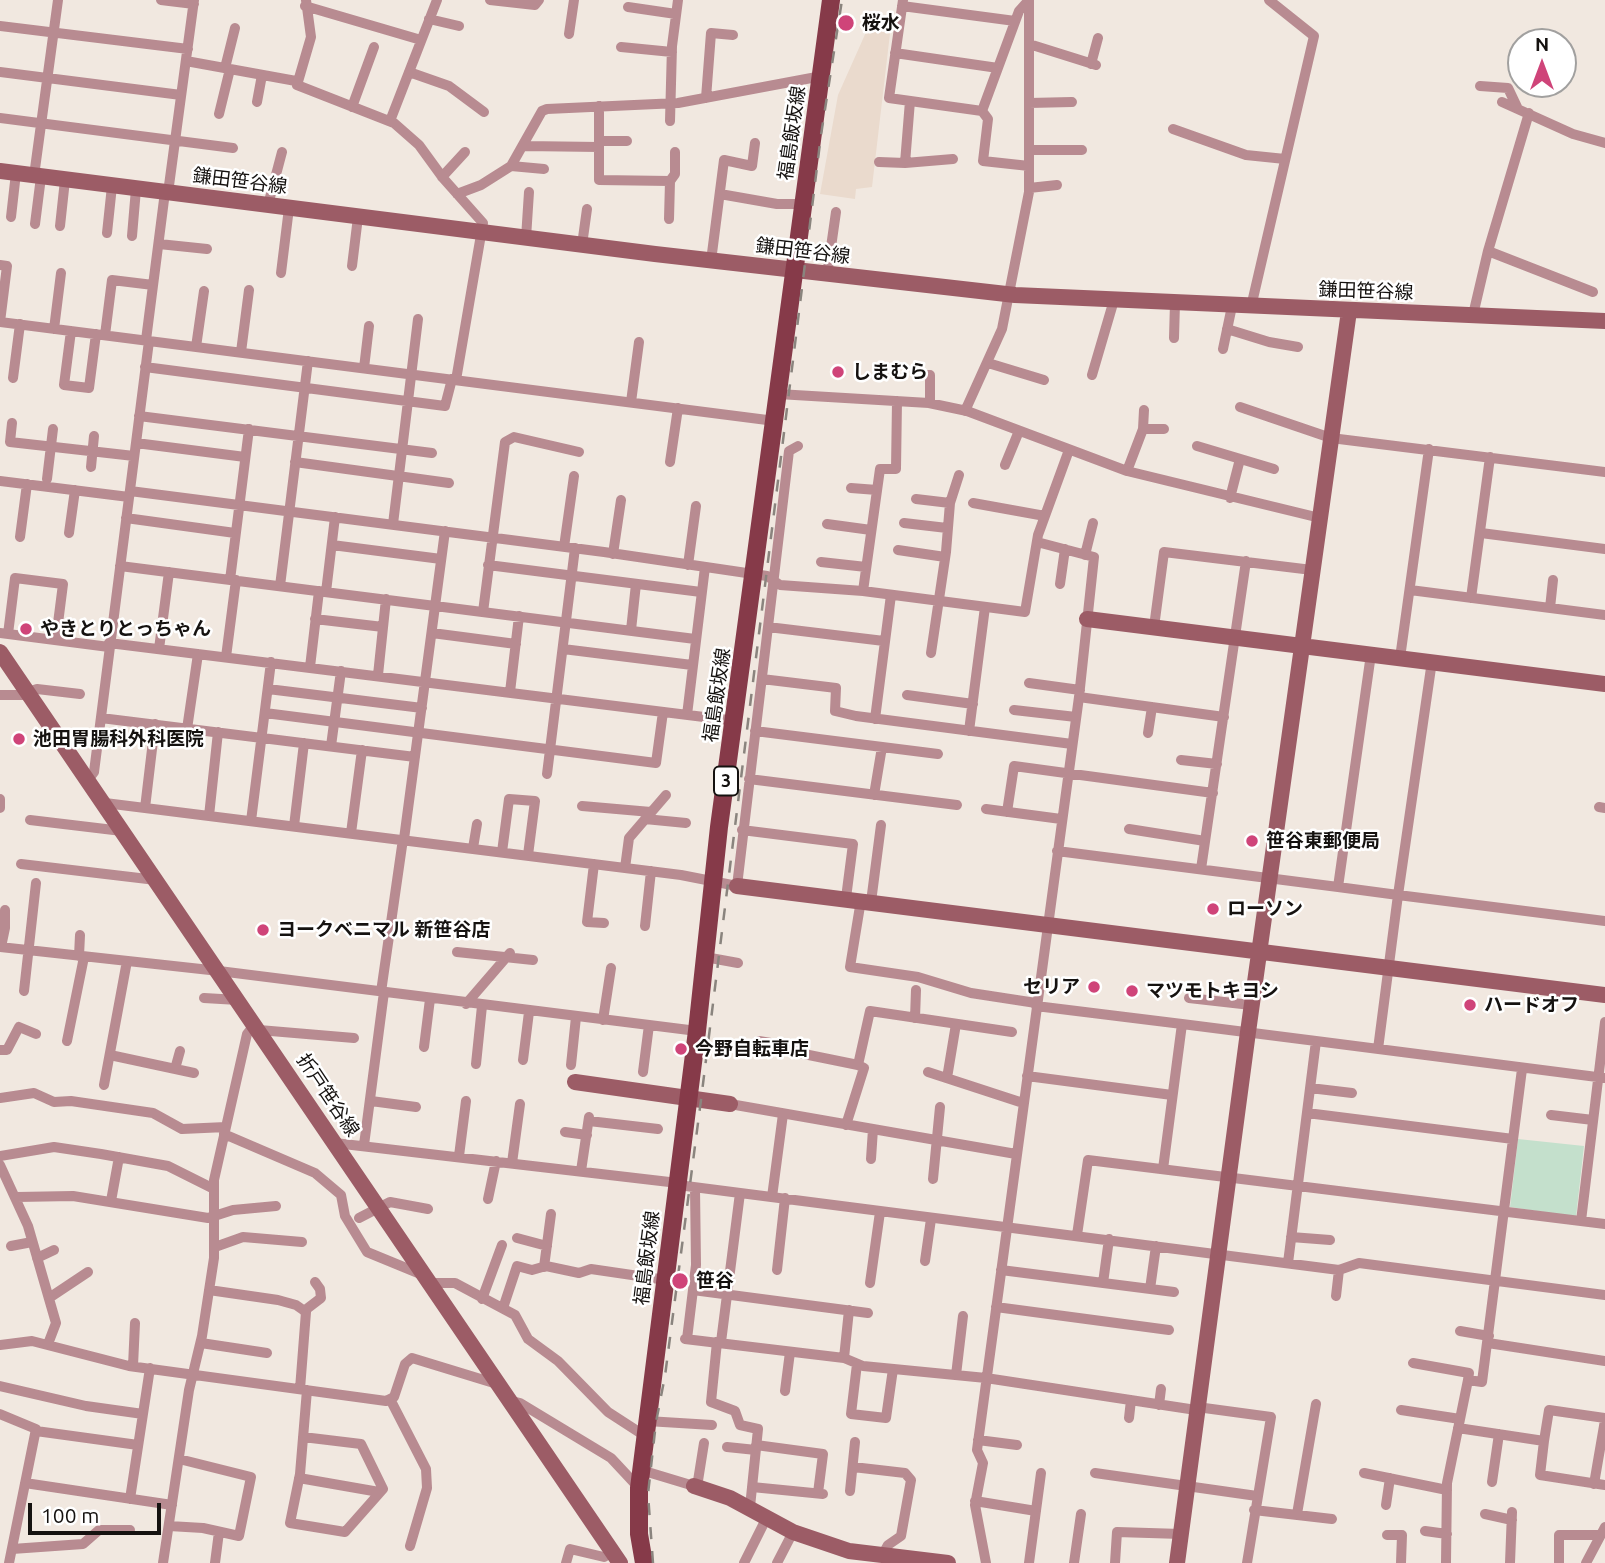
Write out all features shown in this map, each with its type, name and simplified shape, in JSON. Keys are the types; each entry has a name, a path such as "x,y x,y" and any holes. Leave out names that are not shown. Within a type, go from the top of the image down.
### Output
{"main road":[{"name":"福島飯坂線","path":"643,1559 639,1488 641,1469 666,1280 684,1185 688,1098 713,881 831,0"}],"street":[{"path":"35,224 41,123 58,0"},
{"path":"88,779 94,772 136,443 153,285 194,2 161,0"},
{"path":"390,121 437,0"},
{"path":"490,0 535,5 539,0"},
{"path":"569,34 574,0"},
{"path":"670,121 672,52 678,0"},
{"path":"965,411 1002,329 1029,188 1029,0 1015,21 982,111"},
{"path":"1251,307 1314,36 1269,0"},
{"path":"296,81 311,37 305,3 421,40"},
{"path":"1015,21 902,3 890,98 982,111 988,119 983,161 1029,166"},
{"path":"628,6 676,14"},
{"path":"429,19 459,26"},
{"path":"0,26 188,49"},
{"path":"219,114 235,28"},
{"path":"706,98 711,33 733,35"},
{"path":"1029,44 1094,64 1098,38"},
{"path":"352,107 374,47"},
{"path":"621,47 672,52"},
{"path":"895,53 998,68"},
{"path":"145,367 445,406 454,380 483,233 483,223 442,177 410,135 390,121 305,91 296,81 186,61"},
{"path":"0,72 181,95"},
{"path":"409,72 449,86 484,112"},
{"path":"257,102 262,75"},
{"path":"457,194 481,185 511,166 542,111 671,103 822,76"},
{"path":"1479,86 1508,88 1517,107"},
{"path":"905,163 910,101"},
{"path":"1029,103 1072,102"},
{"path":"1502,102 1573,134 1605,143"},
{"path":"599,106 598,180 670,181"},
{"path":"1473,315 1488,251 1529,113"},
{"path":"0,118 233,148"},
{"path":"1173,130 1246,155 1285,159"},
{"path":"524,146 627,141"},
{"path":"711,261 724,160 752,166 755,143"},
{"path":"1029,150 1082,150"},
{"path":"268,205 282,152"},
{"path":"442,177 465,152"},
{"path":"670,219 670,181 675,174 676,152"},
{"path":"879,162 953,159"},
{"path":"511,166 544,169"},
{"path":"8,172 10,217"},
{"name":"鎌田笹谷線","path":"8,172 793,271 1009,294 1605,321"},
{"path":"60,226 65,180"},
{"path":"1029,188 1057,185"},
{"path":"107,233 111,186"},
{"path":"131,236 136,189"},
{"path":"526,238 529,192"},
{"path":"720,194 777,204 803,204"},
{"path":"281,273 289,208"},
{"path":"582,245 587,209"},
{"path":"827,275 836,212"},
{"path":"352,266 358,217"},
{"path":"159,244 207,249"},
{"path":"1488,251 1593,292"},
{"path":"0,265 7,266 0,322 775,421"},
{"path":"54,329 61,273"},
{"path":"71,331 64,385 89,388 112,280 153,285"},
{"path":"240,352 249,290"},
{"path":"196,347 204,291"},
{"path":"1092,375 1114,300"},
{"path":"1174,338 1175,303"},
{"path":"1223,349 1232,306"},
{"path":"1177,1563 1251,1005 1349,311"},
{"path":"393,524 418,319"},
{"path":"13,378 20,324"},
{"path":"364,368 369,326"},
{"path":"1227,329 1269,342 1298,347"},
{"path":"631,402 639,342"},
{"path":"280,586 308,361"},
{"path":"988,363 1044,380"},
{"path":"917,375 930,375 930,403"},
{"path":"779,394 930,403 965,411 1127,471 1320,518"},
{"path":"863,591 880,469 896,469 897,401"},
{"path":"1240,407 1331,438 1605,472"},
{"path":"670,462 678,408"},
{"path":"1127,471 1143,429 1144,411"},
{"path":"139,416 432,453"},
{"path":"12,423 10,442 134,456"},
{"path":"47,479 53,429"},
{"path":"226,657 235,533 249,429"},
{"path":"1143,429 1164,429"},
{"path":"1005,464 1019,431"},
{"path":"90,467 94,436"},
{"path":"483,612 505,442 514,437 579,452"},
{"path":"136,443 245,457"},
{"path":"737,886 789,451 798,446"},
{"path":"1197,446 1274,469"},
{"path":"1400,657 1429,449"},
{"path":"0,481 393,524 767,576 780,585 863,591 1025,612 1037,542 1069,450"},
{"path":"1471,598 1490,457"},
{"path":"1230,498 1240,459"},
{"path":"295,463 449,483"},
{"path":"931,653 950,503 958,475"},
{"path":"547,774 572,576 570,547 574,476"},
{"path":"20,537 27,484"},
{"path":"851,488 877,490"},
{"path":"69,533 75,490"},
{"path":"916,499 950,503"},
{"path":"613,554 621,500"},
{"path":"973,503 1045,516"},
{"path":"688,565 696,506"},
{"path":"310,667 315,619 332,545 335,517"},
{"path":"126,518 235,533"},
{"path":"904,523 947,528"},
{"path":"1085,555 1093,523"},
{"path":"827,524 871,530"},
{"path":"364,1144 445,531"},
{"path":"1481,534 1605,550"},
{"path":"986,1563 975,1501 983,1463 976,1450 1076,717 1094,557 1037,542"},
{"path":"332,545 441,559"},
{"path":"1060,583 1065,549"},
{"path":"898,550 945,558"},
{"path":"1154,627 1164,552 1312,570"},
{"path":"1201,869 1246,561"},
{"path":"821,562 866,567"},
{"path":"488,565 701,592"},
{"path":"120,566 695,639"},
{"path":"687,715 705,567"},
{"path":"159,649 169,572"},
{"path":"56,639 63,584 15,578 4,633 56,639 109,645 159,649 271,662 736,721"},
{"path":"1550,608 1553,580"},
{"path":"631,631 636,584"},
{"path":"1410,590 1605,615"},
{"path":"875,719 891,595"},
{"path":"378,675 386,599"},
{"path":"969,731 985,607"},
{"path":"510,692 519,616"},
{"path":"315,619 383,627"},
{"path":"1087,619 1605,684"},
{"path":"768,627 884,641"},
{"path":"432,633 516,644"},
{"path":"563,649 692,665"},
{"name":"折戸笹谷線","path":"0,652 617,1559"},
{"path":"187,729 198,654"},
{"path":"1338,887 1371,654"},
{"path":"1378,1049 1432,661"},
{"path":"251,821 271,662"},
{"path":"331,746 341,671"},
{"path":"762,678 836,688 835,711 875,719 1072,744"},
{"path":"1029,683 1152,707 1224,717"},
{"path":"0,695 29,694 37,689 80,694"},
{"path":"268,689 422,708"},
{"path":"907,695 973,704"},
{"path":"1148,733 1152,707"},
{"path":"1014,710 1076,717"},
{"path":"265,713 656,763 663,712"},
{"path":"101,718 415,757"},
{"path":"145,808 155,724"},
{"path":"755,730 938,754"},
{"path":"209,816 218,732"},
{"path":"294,826 304,743"},
{"path":"874,795 881,747"},
{"path":"351,833 362,750"},
{"path":"1181,760 1217,764"},
{"path":"1007,812 1014,766 1213,793"},
{"path":"749,779 957,805"},
{"path":"625,868 629,838 666,795"},
{"path":"0,799 0,808"},
{"path":"502,852 509,799 535,801 528,855"},
{"path":"105,803 404,839 625,868 737,886 1605,995"},
{"path":"582,806 686,823"},
{"path":"986,809 1061,820"},
{"path":"30,820 122,831"},
{"path":"473,848 477,824"},
{"path":"881,825 859,900 850,967 918,977 971,993 1036,1004 1601,1078"},
{"path":"1129,829 1205,841"},
{"path":"742,830 853,844 859,900"},
{"path":"1057,851 1605,921"},
{"path":"21,864 156,880"},
{"path":"594,864 587,922 604,923"},
{"path":"645,926 651,872"},
{"path":"24,991 36,883"},
{"path":"5,910 5,928 0,947 219,971 697,1031"},
{"path":"67,1041 81,956 80,935"},
{"path":"457,952 510,954 533,960"},
{"path":"466,1004 510,954"},
{"path":"705,957 738,963"},
{"path":"104,1085 127,961"},
{"path":"603,1020 611,968"},
{"path":"915,1018 916,990"},
{"path":"204,998 238,1000"},
{"path":"1189,998 1251,1005"},
{"path":"424,1047 430,999"},
{"path":"476,1064 482,1006"},
{"path":"858,1065 870,1011 1012,1032"},
{"path":"523,1060 529,1012"},
{"path":"571,1065 576,1017"},
{"path":"1581,1221 1593,1120 1601,1078 1605,1022"},
{"path":"947,1078 956,1024"},
{"path":"1163,1169 1182,1024"},
{"path":"643,1072 649,1025"},
{"path":"0,1050 7,1050 19,1027 36,1034"},
{"path":"163,1563 215,1247 214,1189 247,1034 257,1027 354,1038"},
{"path":"759,1041 794,1047 799,1053 863,1068 846,1125"},
{"path":"1288,1263 1316,1041"},
{"path":"175,1069 180,1051"},
{"path":"110,1055 194,1073"},
{"path":"1468,1380 1482,1382 1522,1069"},
{"path":"928,1072 1023,1103"},
{"path":"1027,1076 1172,1095"},
{"path":"575,1082 730,1104 1016,1154"},
{"path":"1310,1088 1352,1093"},
{"path":"0,1098 34,1093 54,1102 71,1101 153,1113 182,1129 225,1131 315,1173 341,1195 345,1216 368,1252 426,1279 454,1283 516,1315 528,1339 558,1361 593,1398 646,1429 712,1425"},
{"path":"371,1101 416,1107"},
{"path":"460,1156 466,1101"},
{"path":"512,1163 520,1104"},
{"path":"933,1180 940,1107"},
{"path":"1307,1113 1513,1139"},
{"path":"772,1197 783,1114"},
{"path":"1551,1115 1593,1120"},
{"path":"581,1171 589,1119 657,1129"},
{"path":"871,1159 873,1129"},
{"path":"565,1132 587,1135"},
{"path":"335,1143 364,1144 581,1171 931,1219 1006,1226 1339,1270 1359,1263 1605,1295"},
{"path":"0,1156 54,1147 119,1157 168,1166 214,1189"},
{"path":"111,1201 119,1157"},
{"path":"1077,1235 1088,1160 1605,1224"},
{"path":"488,1199 496,1161"},
{"path":"1,1167 17,1197 56,1323 48,1344"},
{"path":"684,1185 693,1290 686,1339 844,1358 857,1364 986,1378 1159,1405 1271,1417 1247,1563"},
{"path":"740,1193 711,1402 734,1411 740,1425 758,1429 750,1507"},
{"path":"17,1197 73,1196 215,1218 233,1210 276,1206"},
{"path":"777,1270 785,1198"},
{"path":"359,1218 390,1202 428,1209"},
{"path":"870,1283 880,1212"},
{"path":"544,1267 551,1214"},
{"path":"925,1261 931,1219"},
{"path":"215,1247 243,1237 302,1242"},
{"path":"1291,1237 1330,1240"},
{"path":"517,1238 547,1246"},
{"path":"1102,1283 1109,1239"},
{"path":"11,1246 32,1242"},
{"path":"482,1299 502,1245"},
{"path":"1150,1289 1156,1246"},
{"path":"37,1258 54,1250"},
{"path":"503,1308 517,1266 532,1270 544,1267 579,1273 591,1269 666,1280"},
{"path":"1001,1270 1174,1292"},
{"path":"1336,1296 1339,1270"},
{"path":"49,1298 88,1272"},
{"path":"304,1311 321,1298 320,1289 314,1282"},
{"path":"209,1290 278,1300 296,1304 304,1311 303,1437 299,1478 290,1523 345,1532 383,1489 362,1444 303,1437"},
{"path":"693,1290 868,1313"},
{"path":"996,1307 1169,1330"},
{"path":"844,1358 849,1310"},
{"path":"956,1375 963,1316"},
{"path":"133,1366 135,1323"},
{"path":"1461,1331 1489,1339 1605,1361"},
{"path":"0,1345 22,1341 48,1344 133,1366 386,1401 390,1399 405,1364 412,1358 497,1384"},
{"path":"201,1343 267,1353"},
{"path":"785,1391 790,1352"},
{"path":"1413,1363 1469,1373 1447,1490 1446,1563"},
{"path":"857,1364 851,1414 886,1419 893,1369"},
{"path":"130,1499 150,1368"},
{"path":"0,1386 86,1406 143,1414"},
{"path":"1159,1405 1161,1390"},
{"path":"390,1399 427,1475 427,1489 410,1546"},
{"path":"508,1400 520,1402 611,1458 639,1488"},
{"path":"1129,1418 1131,1400"},
{"path":"1297,1514 1316,1404"},
{"path":"1401,1410 1499,1434 1544,1441"},
{"path":"1549,1410 1605,1419 1599,1485 1539,1475 1544,1441 1549,1410"},
{"path":"0,1414 28,1423 36,1431 138,1446"},
{"path":"9,1563 36,1431"},
{"path":"1492,1482 1499,1434"},
{"path":"978,1440 1017,1445"},
{"path":"850,1491 855,1442"},
{"path":"696,1486 704,1443"},
{"path":"727,1447 823,1454 821,1493 752,1487"},
{"path":"168,1531 219,1532 239,1536 251,1477 179,1459"},
{"path":"853,1467 905,1473 911,1480 901,1536 874,1558"},
{"path":"641,1469 750,1507 793,1532 849,1551 874,1558 948,1563"},
{"path":"1029,1563 1041,1473"},
{"path":"1095,1473 1256,1496"},
{"path":"1364,1473 1447,1490"},
{"path":"299,1478 379,1492"},
{"path":"1386,1505 1390,1478"},
{"path":"25,1483 172,1505"},
{"path":"975,1501 1036,1511"},
{"path":"1254,1510 1332,1519"},
{"path":"1074,1563 1081,1514"},
{"path":"1485,1514 1512,1516 1510,1563"},
{"path":"744,1563 767,1517"},
{"path":"12,1549 83,1544 99,1530 130,1530"},
{"path":"1425,1531 1447,1534"},
{"path":"1559,1563 1559,1535 1603,1531"},
{"path":"1586,1563 1603,1531"},
{"path":"215,1563 219,1532"},
{"path":"777,1563 793,1532"},
{"path":"1115,1563 1117,1532 1181,1534"},
{"path":"1387,1535 1402,1535 1401,1563"},
{"path":"566,1563 570,1549 617,1559 643,1559"}],"shaded area":[{"path":"891,25 872,187 856,189 855,199 820,194 838,95 867,30"}],"green space":[{"path":"1518,1139 1584,1146 1576,1217 1510,1207"}],"railway":[{"path":"653,1563 648,1494 656,1422 665,1376 701,1100 821,135 842,0"}],"place":[{"name":"桜水","path":"846,23"},
{"name":"しまむら","path":"838,372"},
{"name":"やきとりとっちゃん","path":"26,629"},
{"name":"池田胃腸科外科医院","path":"19,739"},
{"name":"笹谷東郵便局","path":"1252,841"},
{"name":"ローソン","path":"1213,909"},
{"name":"ヨークベニマル 新笹谷店","path":"263,930"},
{"name":"セリア","path":"1094,987"},
{"name":"マツモトキヨシ","path":"1132,991"},
{"name":"ハードオフ","path":"1470,1005"},
{"name":"今野自転車店","path":"681,1049"},
{"name":"笹谷","path":"680,1281"}]}
